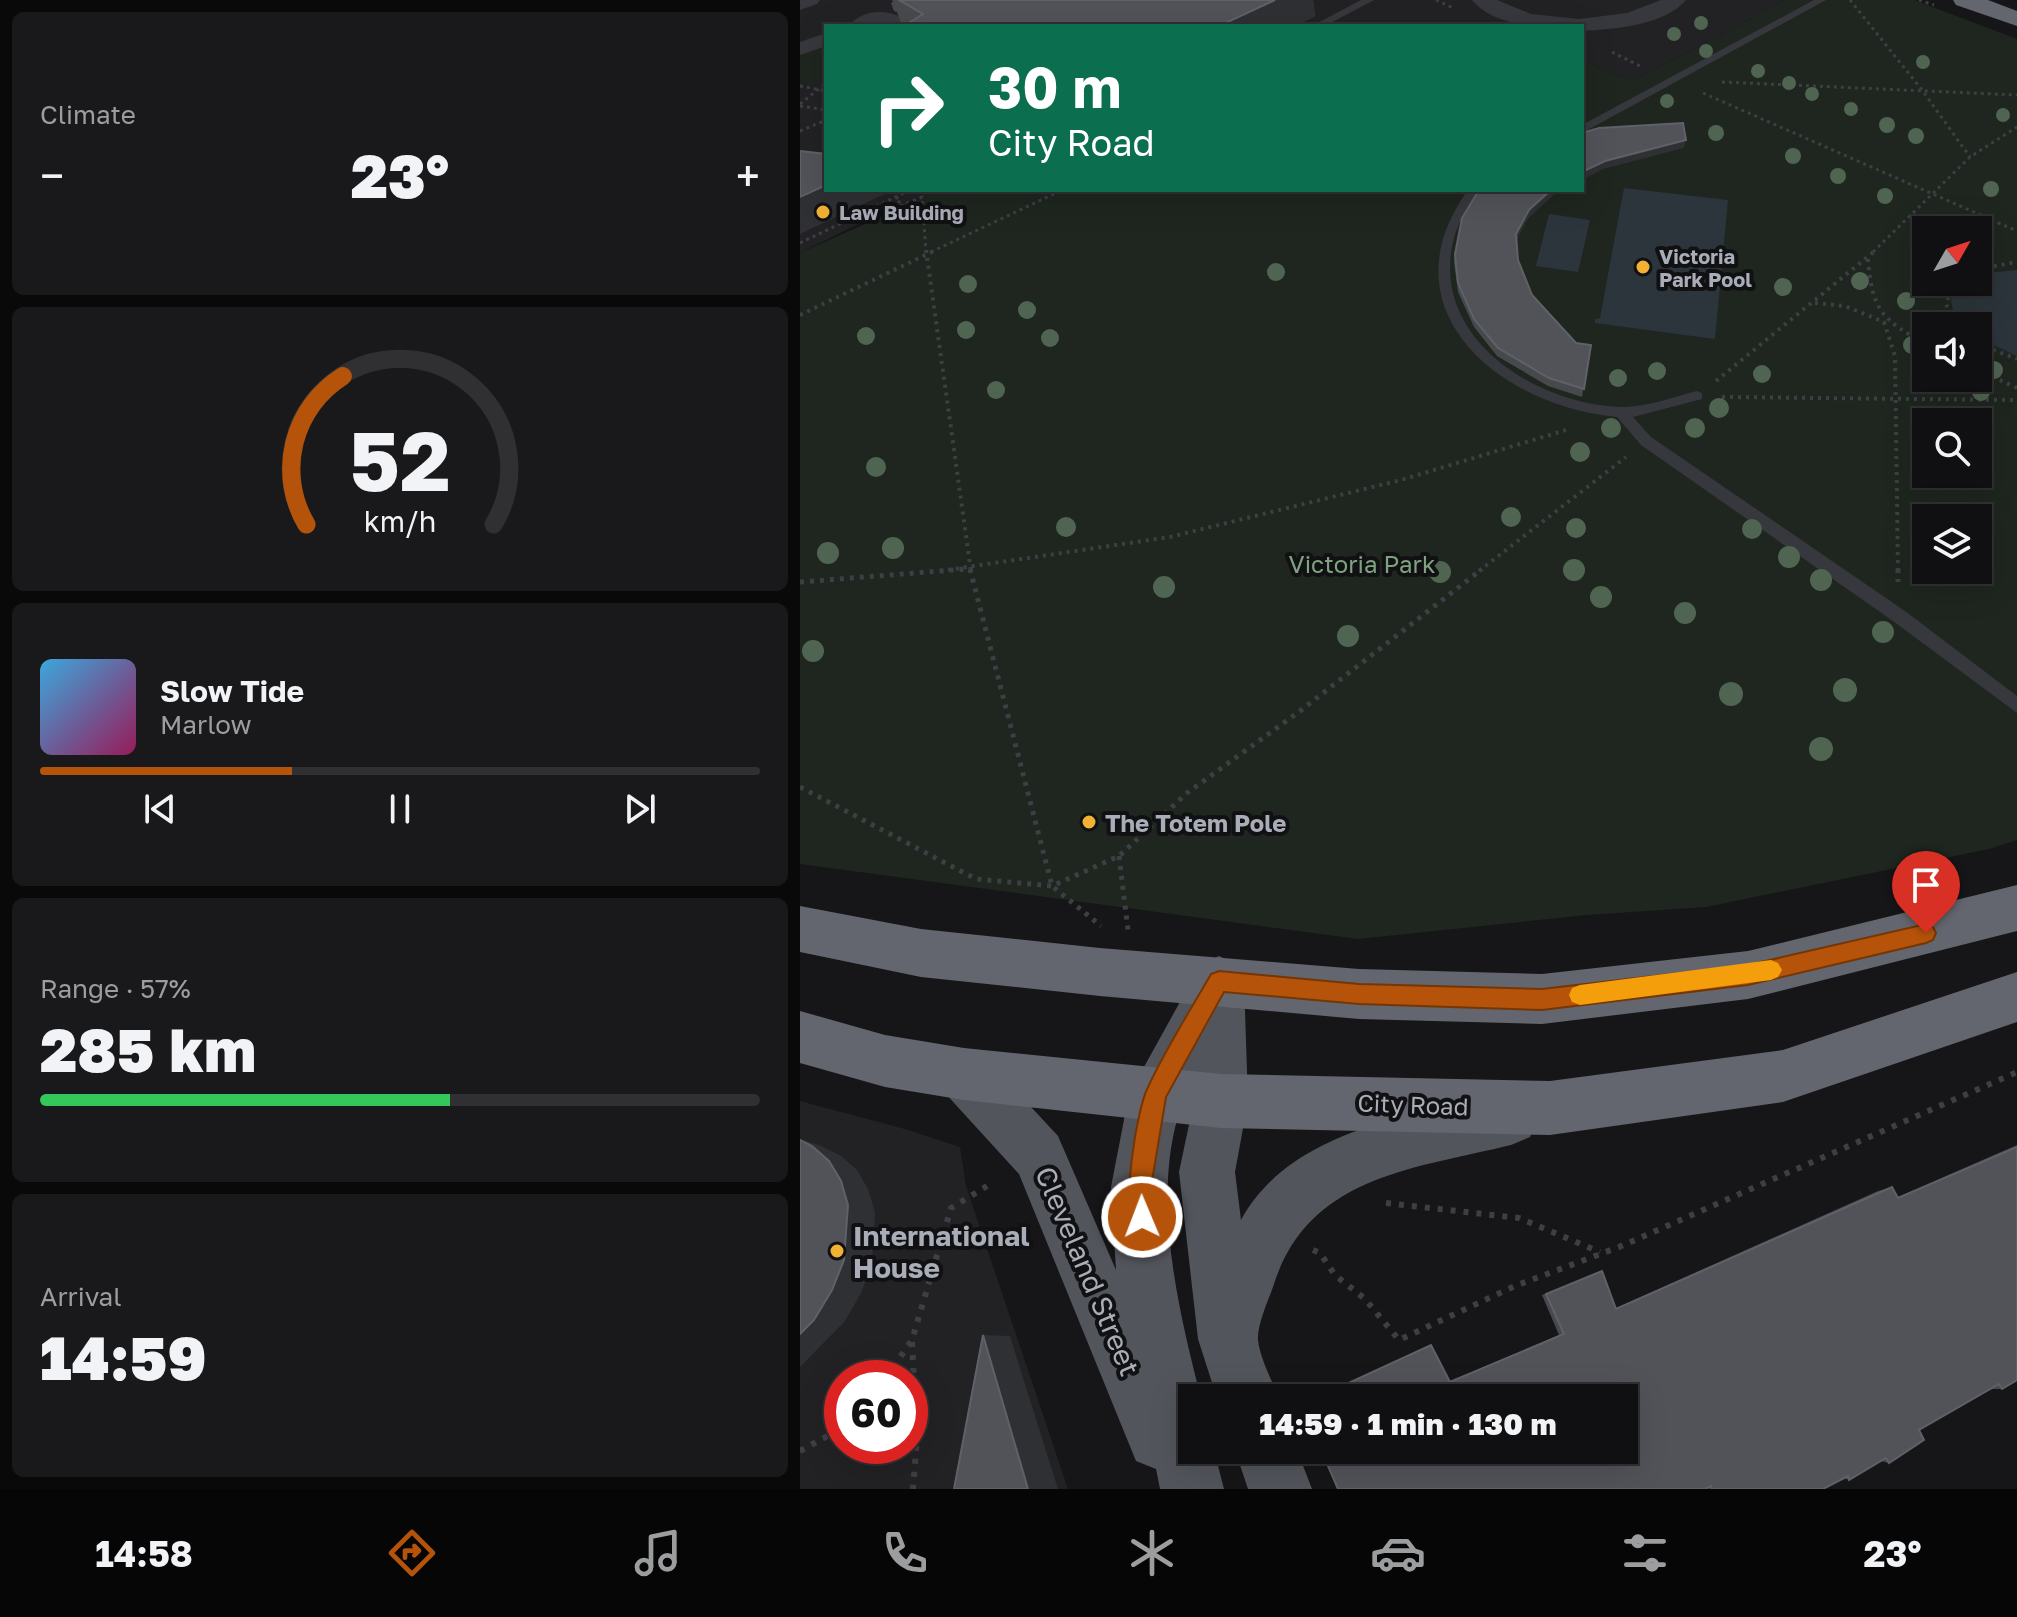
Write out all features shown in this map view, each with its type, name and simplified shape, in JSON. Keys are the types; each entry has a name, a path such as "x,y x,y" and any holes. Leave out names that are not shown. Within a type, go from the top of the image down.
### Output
{"highway":[{"path":"1965,0 2017,19"},
{"path":"800,929 921,953 1359,994 1542,999 1748,975 2017,908"},
{"name":"City Road","path":"800,1037 885,1061 964,1074 1221,1101 1550,1108 1783,1076 2017,997"}],"main road":[{"name":"Cleveland Street","path":"1192,1489 1148,1307 1139,1187 1156,1094 1219,981"},
{"path":"1219,981 1221,1101 1207,1172 1228,1339 1243,1384"},
{"name":"Cleveland Street","path":"964,1074 1039,1155 1180,1489"},
{"path":"1228,1339 1252,1259 1278,1212 1317,1177 1362,1157 1550,1108"},
{"path":"1271,1464 1280,1489"}],"street":[{"path":"800,4 810,0"},
{"path":"906,24 969,0"},
{"path":"1482,0 1520,17 1579,23 1644,15 1676,0"},
{"path":"1497,0 1560,11 1637,0"},
{"path":"863,24 884,16 898,24"},
{"path":"800,49 824,40"}],"lane":[{"path":"1321,24 1369,0"},
{"path":"1584,129 1821,0"},
{"path":"1473,192 1454,217 1443,251 1442,275 1447,294 1470,339 1488,360 1510,378 1541,394 1622,413 1697,396"},
{"path":"1622,413 1646,441 1899,616 2017,706"}],"path":[{"path":"1850,0 1922,90 1970,157"},
{"path":"1673,80 2017,95"},
{"path":"1673,80 2017,231"},
{"path":"800,105 824,85"},
{"path":"800,86 824,91"},
{"path":"800,105 824,110"},
{"path":"800,131 824,121"},
{"path":"800,243 907,192"},
{"path":"915,192 920,195"},
{"path":"800,315 1058,192"},
{"path":"896,197 901,201 881,210 885,212 920,195"},
{"path":"920,195 970,569 1052,886 1108,932"},
{"path":"1868,258 1875,306 1884,322 1895,356 1899,616"},
{"path":"1992,266 2017,262"},
{"path":"1814,303 1845,306 1912,337"},
{"path":"1992,349 2017,359"},
{"path":"1992,376 2017,388"},
{"path":"1697,396 2017,400"},
{"path":"800,582 970,569 1170,537 1401,480 1622,413"},
{"path":"800,787 976,879 1052,886 1119,856 1187,793 1300,711"},
{"path":"1119,856 1129,935"},
{"path":"1301,1245 1320,1253 1335,1275 1365,1299 1399,1340 1515,1286 1710,1208 1816,1158 2017,1072"},
{"path":"898,1360 912,1340 951,1208 987,1186"},
{"path":"1374,1205 1387,1203 1519,1218 1600,1253"},
{"path":"912,1340 917,1438 913,1489"},
{"path":"800,1451 824,1438"}],"shaded area":[{"path":"800,0 1786,0 1633,81 1584,62 1584,24 824,24 824,192 942,192 862,222 800,253"},
{"path":"1624,188 1728,200 1715,339 1595,323 1595,319 1600,318"},
{"path":"1549,214 1590,220 1578,272 1536,266"},
{"path":"2017,270 2017,356 1992,344 1992,312 1953,310 1952,296 1992,296 1992,273"},
{"path":"800,1101 960,1147 966,1186 1068,1489 800,1489"}],"green space":[{"name":"Victoria Park","path":"1786,0 1914,0 2017,39 2017,840 1989,849 1706,907 1587,915 1358,939 800,864 800,253 937,192 1584,192 1584,62 1633,81"},
{"path":"824,43 824,80 817,85 800,81 800,52"}],"building":[{"path":"899,0 1275,0 1223,24 907,24 923,14"},
{"path":"1683,123 1686,140 1605,161 1584,171 1584,132 1599,128"},
{"path":"800,151 824,154 824,186 800,197"},
{"path":"1478,192 1549,192 1529,210 1516,234 1518,260 1532,295 1576,343 1591,345 1584,389 1549,378 1498,348 1474,319 1458,283 1455,254 1462,218"},
{"path":"800,1140 829,1161 841,1181 848,1205 844,1260 832,1290 814,1320 800,1334"},
{"path":"2017,1147 2017,1380 2002,1389 1999,1384 1919,1430 1924,1440 1889,1463 1886,1458 1849,1480 1848,1476 1823,1489 1712,1489 1711,1486 1705,1489 1338,1489 1327,1464 1638,1464 1638,1384 1346,1384 1431,1345 1450,1382 1564,1334 1546,1294 1602,1271 1616,1309 1892,1187 1898,1198"},
{"path":"983,1335 1028,1489 954,1489"}],"slow traffic":[{"path":"1580,995 1771,970"}],"place":[{"name":"Law Building","path":"823,212"},
{"name":"Victoria Park Pool","path":"1643,267"},
{"name":"The Totem Pole","path":"1089,822"},
{"name":"International House","path":"837,1251"}],"route":[{"path":"1142,1217 1139,1187 1156,1094 1219,981 1359,994 1542,999 1748,975 1926,933"}]}
